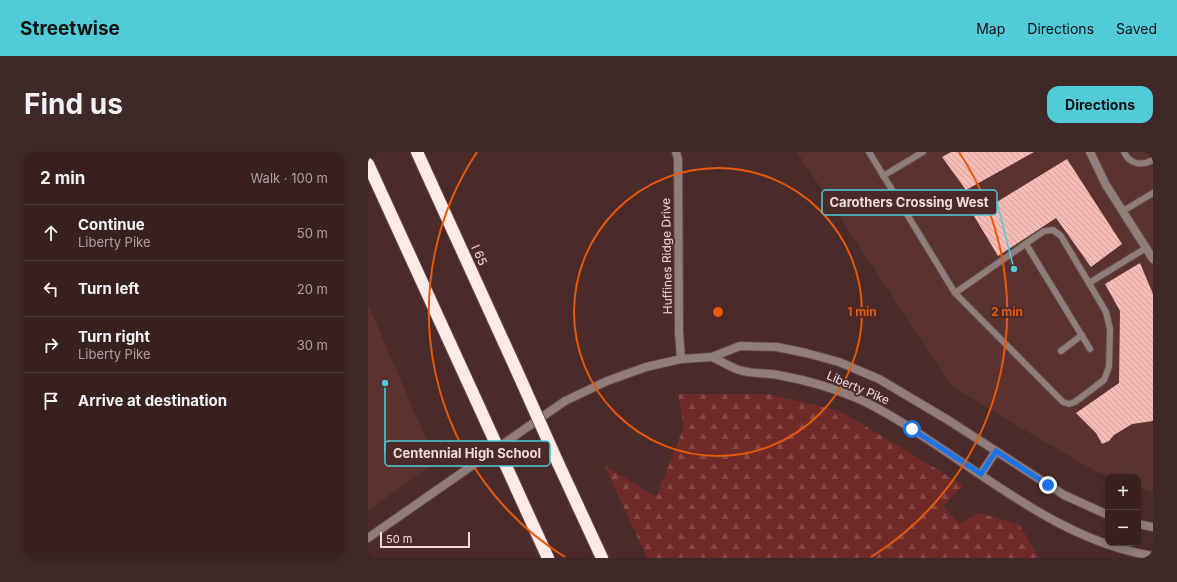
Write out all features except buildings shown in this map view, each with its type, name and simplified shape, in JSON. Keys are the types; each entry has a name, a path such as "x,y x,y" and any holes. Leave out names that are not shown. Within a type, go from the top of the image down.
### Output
{"highway":[{"name":"I 65","path":"417,152 602,558"},
{"path":"368,164 548,558"}],"street":[{"name":"Huffines Ridge Drive","path":"676,152 678,159 679,332 681,359"},
{"path":"1090,152 1106,185 1153,259"},
{"name":"Liberty Pike","path":"368,538 565,401 613,379 646,367 681,359 712,357 740,346 777,347 806,353 839,362 879,379 948,420 1064,495 1105,514"},
{"name":"Liberty Pike","path":"712,357 739,370 778,375 820,384 859,399 892,417 1040,513 1068,528 1097,540 1137,553 1153,556"},
{"path":"981,474 996,451"},
{"path":"1141,525 1153,527"}],"lane":[{"path":"869,152 955,293 1063,402 1069,404 1075,402 1104,380 1109,367 1110,329 1106,312 1061,236 1053,230 1044,231 955,293"},
{"path":"883,176 924,152"},
{"path":"1124,152 1126,156 1134,163 1146,164 1153,160"},
{"path":"1123,211 1153,193"},
{"path":"1026,244 1090,349"},
{"path":"1089,283 1146,248"},
{"path":"1062,351 1082,335"}],"shaded area":[{"path":"797,152 1153,152 1153,492 1141,488 1141,474 1105,475 1095,471 952,386"},
{"path":"368,305 436,462 368,510"}],"green space":[{"path":"678,394 768,394 840,411 963,485 943,506 959,524 980,513 1019,524 1039,558 647,558 605,466 656,497 684,427"}],"place":[{"name":"Carothers Crossing West","path":"1014,269"},
{"name":"Centennial High School","path":"385,383"}],"route":[{"path":"912,429 981,474 996,451 1048,485"}]}
